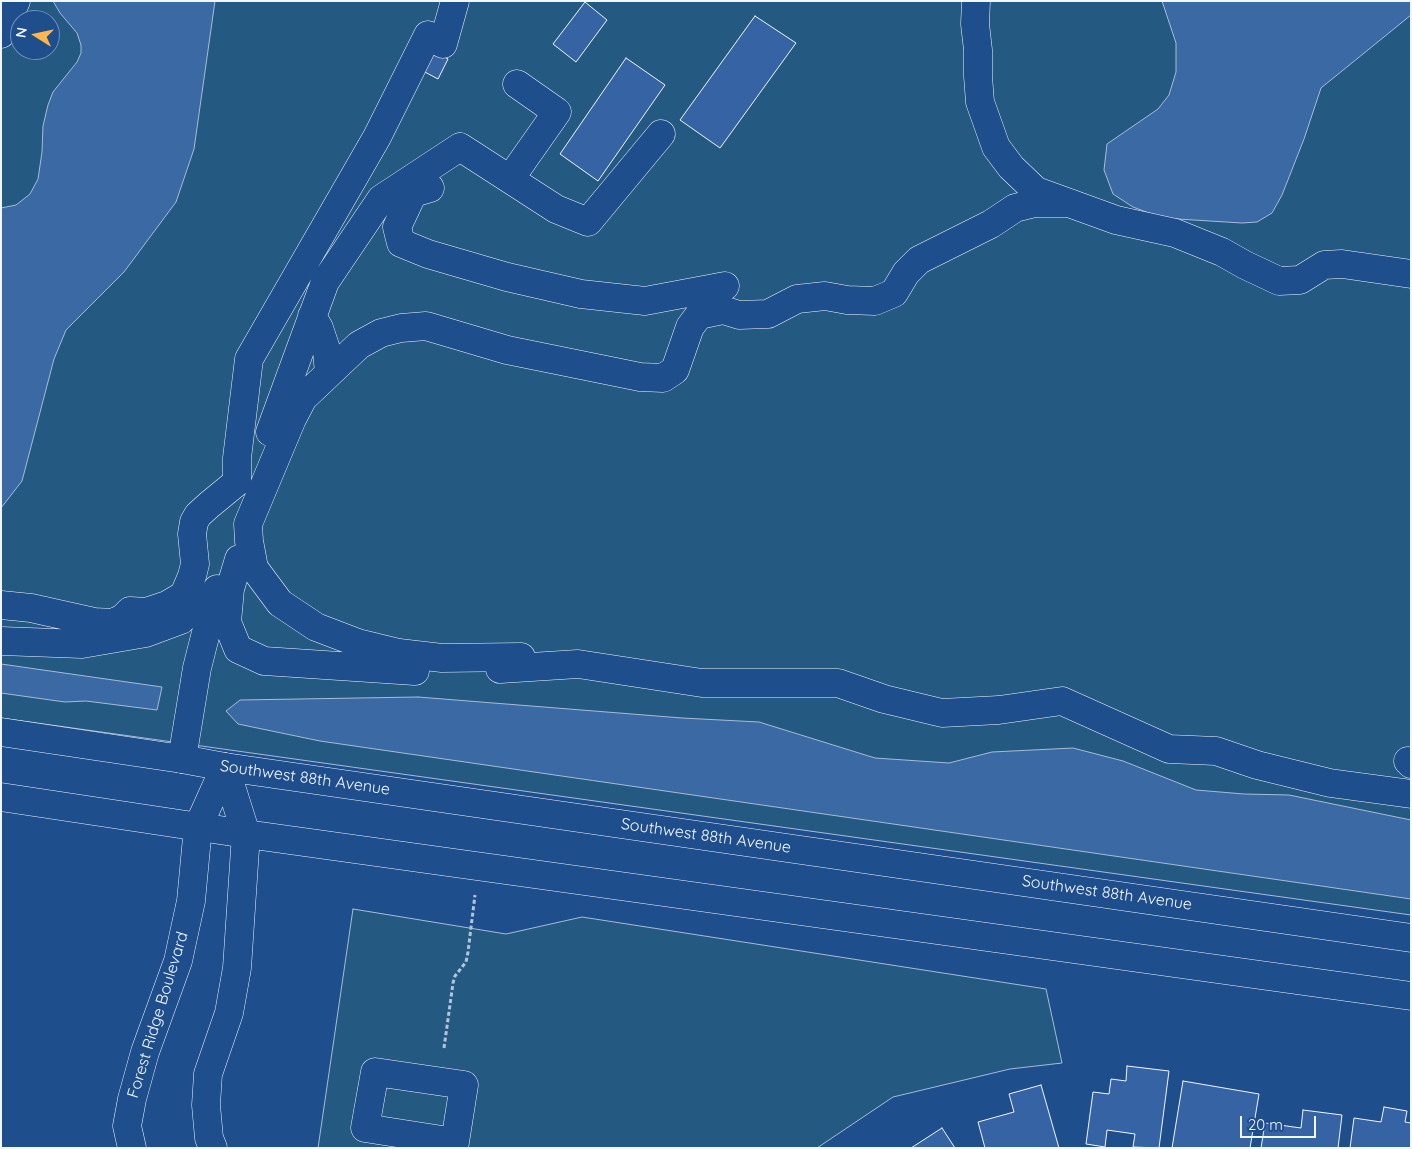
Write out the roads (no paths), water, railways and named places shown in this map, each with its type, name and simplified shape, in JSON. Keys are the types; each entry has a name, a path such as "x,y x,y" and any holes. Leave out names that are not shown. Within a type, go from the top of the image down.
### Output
{"main road":[{"path":"1,34 16,1"},
{"path":"1,605 31,608 94,622 113,623 123,618 130,611 146,612 167,605 184,595 195,564 192,534 194,522 198,515 237,482 236,458 249,359 378,137 428,35 443,44 455,1"},
{"path":"976,1 975,24 980,102 996,147 1011,166 1036,191 1116,220 1175,232 1215,249 1280,281 1300,280 1324,265 1342,264 1411,274"},
{"path":"510,179 557,112 517,84"},
{"path":"182,758 197,668 220,578 287,381 325,282 381,199 460,147 556,209 588,222 661,134"},
{"path":"378,137 381,199"},
{"path":"430,188 413,193 397,227 401,243 428,254 507,277 581,294 645,301 726,286"},
{"path":"521,657 442,658 399,653 358,643 316,627 280,603 254,568 248,524 292,419 303,398 359,345 381,333 402,328 426,326 507,350 640,377 664,378 675,370 690,327 698,315 723,310 739,315 768,314 797,299 825,296 847,300 876,301 894,293 906,273 919,260 991,224 1016,208 1035,203 1067,203"},
{"path":"312,316 319,328 328,352 329,373"},
{"path":"239,559 230,589 227,622 238,650 264,661 375,667 453,675 512,668 578,664 702,683 838,683 884,699 942,713 999,710 1062,701 1170,749 1216,750 1258,765 1330,783 1411,794"},
{"path":"1,641 82,644 146,633 181,620 200,597"},
{"name":"Southwest 88th Avenue","path":"1,732 182,758 225,767 1411,938"},
{"path":"213,1148 209,1138 206,1106 208,1074 229,1013 237,968 246,834 225,767"},
{"name":"Forest Ridge Boulevard","path":"132,1148 127,1126 132,1098 145,1052 178,961 191,901 198,827 225,767"},
{"path":"1,797 246,834 1411,996"}]}
